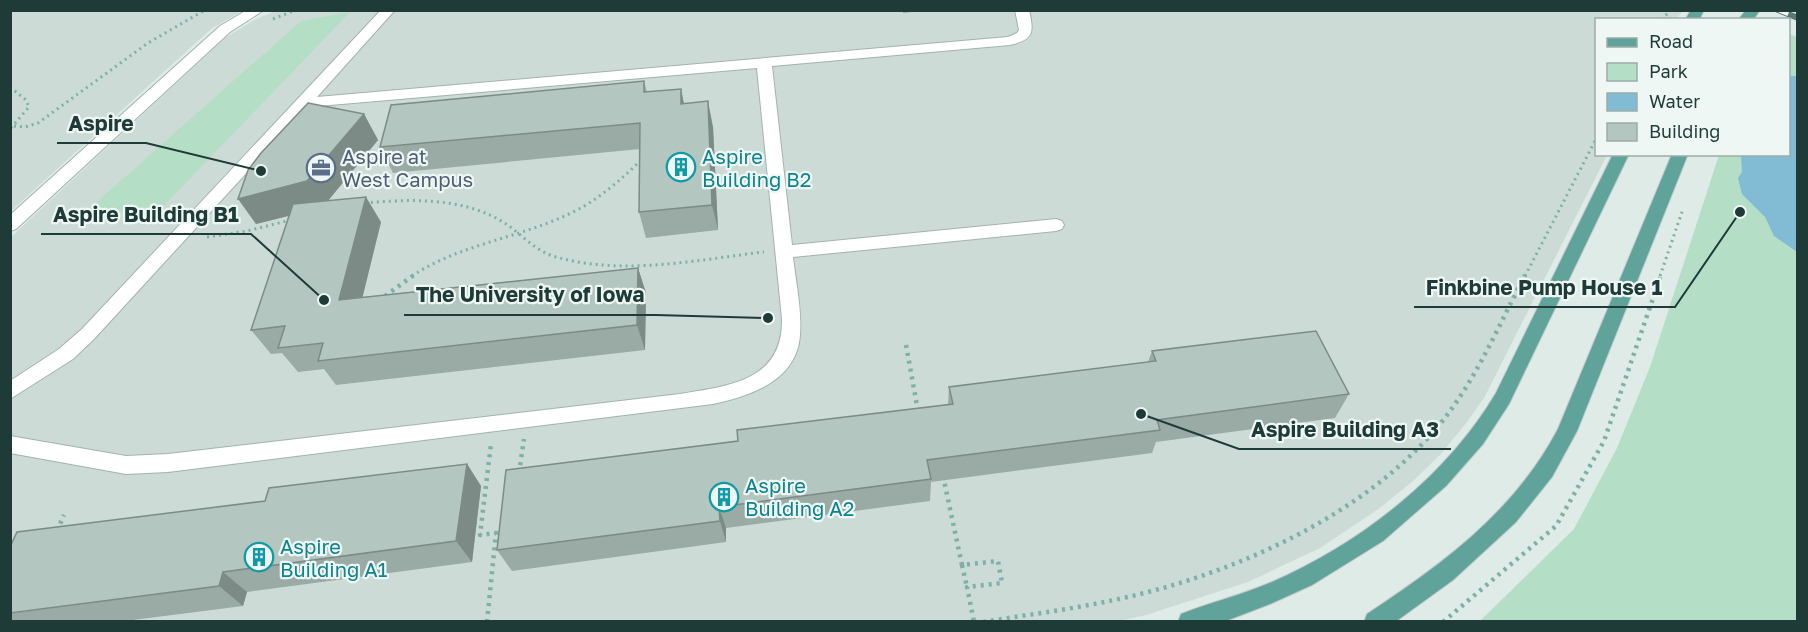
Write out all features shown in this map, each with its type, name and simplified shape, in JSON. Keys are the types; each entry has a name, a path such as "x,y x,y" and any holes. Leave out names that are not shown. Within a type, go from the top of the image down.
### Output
{"main road":[{"path":"1190,621 1247,603 1304,578 1368,539 1411,506 1445,473 1477,437 1503,397 1620,156"},
{"path":"1375,621 1431,585 1496,530 1545,471 1575,412 1679,156"}],"street":[{"path":"10,225 225,29 258,10"},
{"path":"10,391 59,360 88,334 389,10"},
{"path":"302,103 1010,41 1023,36 1026,30 1022,10"},
{"path":"10,444 126,465 168,463 740,392 762,380 779,363 790,343 791,319 764,63"},
{"path":"784,251 1056,225"}],"path":[{"path":"12,127 25,127 38,123 148,43 205,10"},
{"path":"10,87 26,100 29,107 12,127"},
{"path":"983,621 1110,601 1190,579 1268,549 1342,509 1396,470 1440,424 1475,370 1595,141"},
{"path":"377,304 400,283 437,261 574,213 631,173 644,156"},
{"path":"354,205 387,201 435,201 472,209 503,222 532,246 551,256 625,267 784,251"},
{"path":"197,239 248,231 297,219"},
{"path":"906,345 920,417"},
{"path":"518,480 527,420"},
{"path":"493,424 480,535 503,532"},
{"path":"942,473 974,621"},
{"path":"54,536 64,515"},
{"path":"487,621 496,533"},
{"path":"962,566 998,561 1002,583 967,587"}],"shaded area":[{"path":"11,10 242,11 211,29 11,211"},
{"path":"278,10 1683,11 1677,18 1595,18 1595,156 1606,156 1484,398 1467,422 1440,455 1413,481 1377,510 1320,548 1248,582 1146,615 1114,622 11,622 11,237 225,38 256,19"}],"green space":[{"path":"350,12 155,215 91,207 301,21"},
{"path":"1790,34 1797,37 1797,621 1479,622 1574,529 1617,448 1650,367 1719,156 1790,156"}],"water":[{"path":"1790,76 1797,76 1797,252 1774,236 1765,217 1742,194 1738,178 1742,172 1741,156 1790,156"}],"building":[{"path":"644,81 644,92 681,89 681,104 708,101 712,205 639,212 640,123 380,147 391,105"},
{"path":"308,103 364,114 307,181 238,199 248,170"},
{"path":"366,197 339,300 638,268 637,325 318,361 323,343 278,348 285,326 251,330 293,204"},
{"path":"1316,331 1349,394 1157,420 1160,430 927,460 931,479 719,507 720,521 497,550 506,470 738,441 737,430 953,404 949,387 1156,361 1152,351"},
{"name":"Aspire Building A1","path":"467,464 456,541 223,572 219,586 10,613 10,547 17,532 265,501 269,488"}],"railway":[{"path":"1778,10 1798,18"}],"place":[{"name":"Aspire Building B2","path":"681,167"},
{"name":"Aspire at West Campus","path":"321,168"},
{"name":"Aspire","path":"261,171"},
{"name":"Finkbine Pump House 1","path":"1740,212"},
{"name":"Aspire Building B1","path":"324,300"},
{"name":"The University of Iowa","path":"768,318"},
{"name":"Aspire Building A3","path":"1141,414"},
{"name":"Aspire Building A2","path":"724,497"},
{"name":"Aspire Building A1","path":"259,557"}]}
